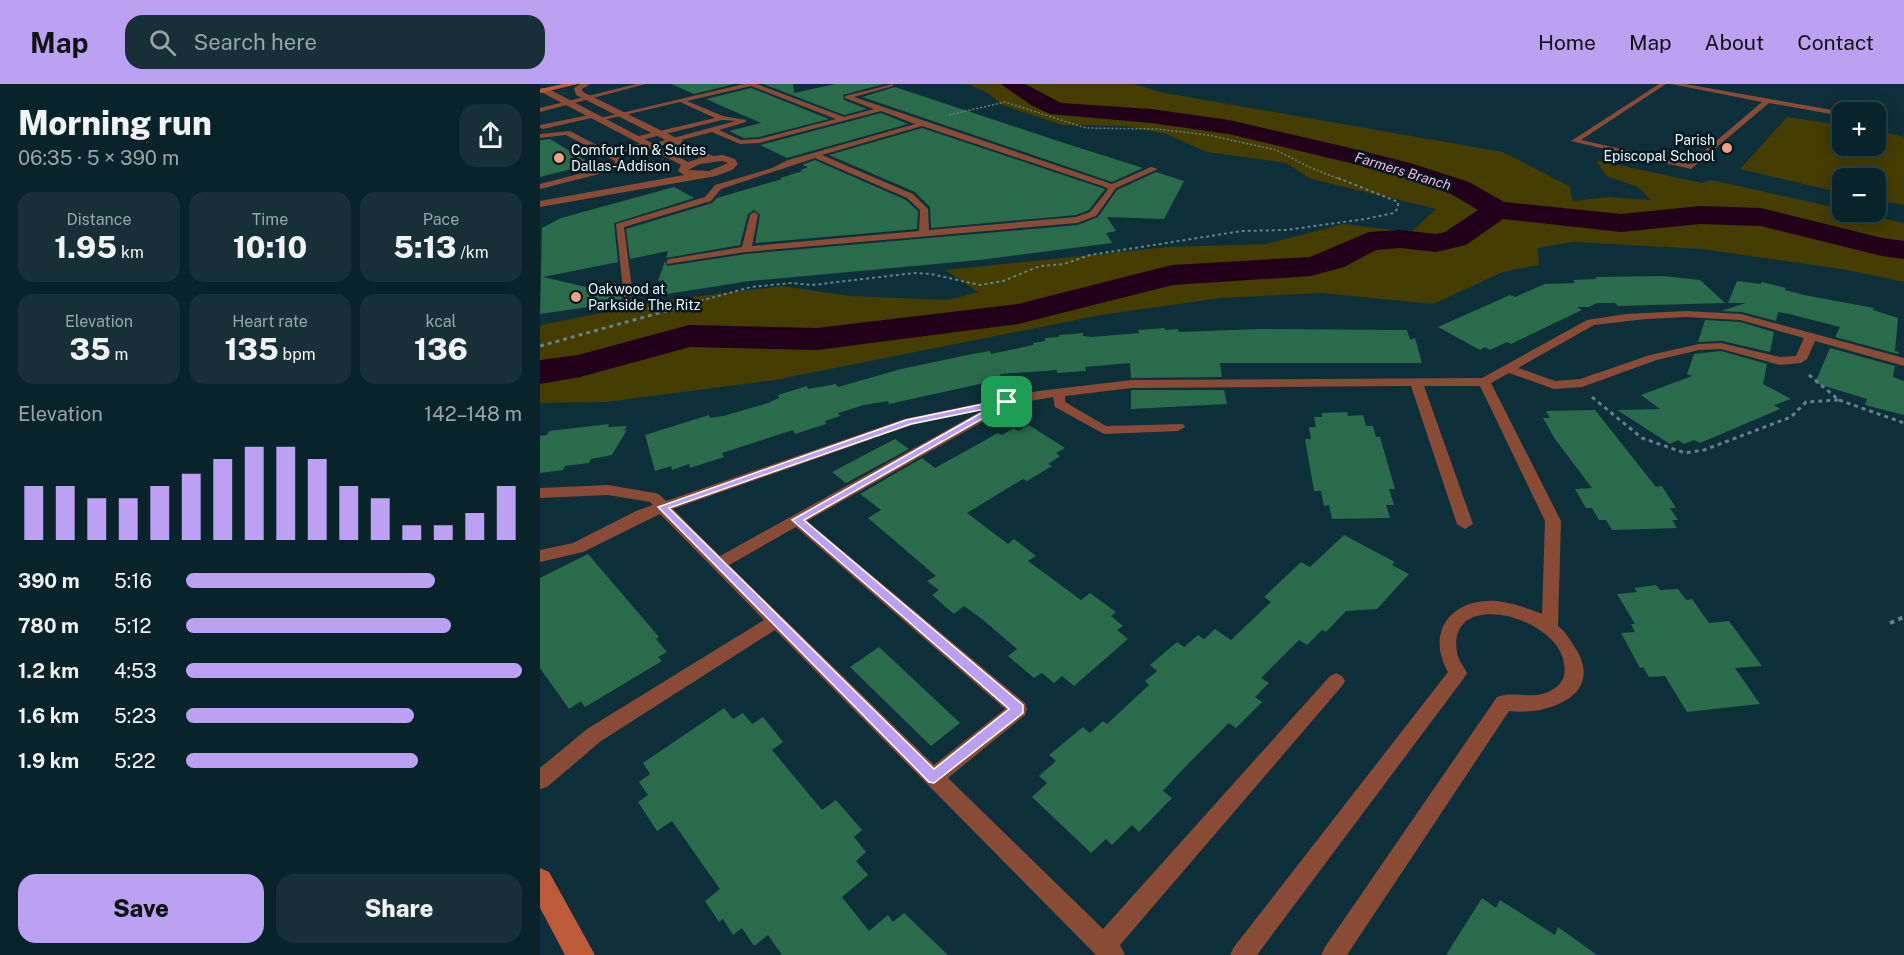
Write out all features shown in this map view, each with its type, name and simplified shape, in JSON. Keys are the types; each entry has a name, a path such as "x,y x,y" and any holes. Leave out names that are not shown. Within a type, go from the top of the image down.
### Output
{"main road":[{"path":"541,90 574,84"},
{"path":"540,881 581,955"}],"street":[{"path":"540,204 711,173 726,169 733,164 732,161 711,159 590,99 579,93 578,88 585,84"},
{"path":"541,90 649,145 685,167 686,173 697,175"},
{"path":"631,187 711,159"}],"lane":[{"path":"540,110 643,84"},
{"path":"666,104 657,99 722,84"},
{"path":"540,128 620,114 751,84 843,119"},
{"path":"1663,84 1575,141 1691,167 1767,101"},
{"path":"1674,84 1832,112"},
{"path":"891,86 847,97 1112,187 1154,169"},
{"path":"680,100 722,118"},
{"path":"700,124 740,142 759,141 882,109"},
{"path":"607,154 674,141 744,121 722,118 637,139"},
{"path":"628,296 619,226 708,199 718,187 815,155 922,124"},
{"path":"540,136 567,133 619,160 616,167 540,187"},
{"path":"815,155 910,196 924,209 924,233"},
{"path":"726,169 746,179"},
{"path":"711,173 730,183"},
{"path":"670,262 746,249 1077,220 1094,214 1112,187"},
{"path":"746,249 754,215"},
{"path":"540,556 577,548 641,515 909,422 1059,393 1132,384 1484,382 1591,322 1610,318 1718,314 1742,317 1904,362"},
{"path":"1508,368 1527,377 1554,385 1575,384 1654,357 1699,347 1721,346 1780,361 1801,359 1811,336"},
{"path":"1416,382 1465,524"},
{"path":"1484,382 1553,521 1550,626"},
{"path":"1059,393 1059,404 1104,430 1178,428"},
{"path":"718,564 1007,402"},
{"path":"540,493 608,490 655,498 718,564 1109,951 1336,681"},
{"path":"797,520 1018,709 934,777"},
{"path":"1242,955 1458,673 1448,652 1448,632 1459,617 1478,608 1502,607 1527,613 1550,626 1567,644 1574,665 1571,685 1556,699 1540,704 1532,706 1504,703 1333,955"},
{"path":"540,780 594,735 776,621"}],"path":[{"path":"922,124 1005,102"},
{"path":"1787,360 1839,400 1904,423"},
{"path":"1575,384 1642,438 1685,453 1704,450 1791,417 1797,406 1806,401 1839,400"},
{"path":"1890,623 1904,617"}],"shaded area":[{"path":"962,84 1133,84 1165,93 1503,152 1569,186 1573,201 1608,197 1651,200 1638,187 1606,176 1596,160 1702,183 1711,180 1832,207 1832,222 1886,222 1886,219 1904,223 1904,282 1847,270 1702,249 1573,242 1538,248 1539,265 1503,272 1433,304 1320,293 1221,298 1101,315 775,380 606,402 540,403 540,325 667,300 782,286 850,296 948,300 978,292 945,270 1168,247 1266,244 1343,224 1411,232 1436,209 1311,179 1286,163 1207,152 1166,134 1124,126 1062,125 1002,105 989,94 971,85"},
{"path":"1787,117 1832,124 1832,156 1886,156 1886,133 1904,137 1904,205 1886,202 1886,168 1832,168 1832,191 1740,169"}],"building":[{"path":"671,84 734,84 694,94"},
{"path":"763,84 793,84 794,93 835,84 884,84 843,95 844,100 867,109 844,115"},
{"path":"895,87 1143,168 1112,182 862,97"},
{"path":"751,88 829,119 759,137 744,138 729,131 761,123 706,99"},
{"path":"881,113 908,124 787,158 760,145"},
{"path":"922,128 1105,189 1089,210 1076,215 931,228 930,207 915,192 829,155"},
{"name":"Comfort Inn & Suites Dallas-Addison","path":"550,139 591,164 540,177 540,140"},
{"path":"815,160 906,200 918,211 917,229 755,243 760,215 754,210 748,214 740,245 666,258 668,251 630,259 626,229 782,179 780,178 803,171 800,170 808,167 802,165"},
{"path":"1156,172 1184,181 1164,219 1107,217 1116,231 1106,233 1112,243 979,260 750,281 660,295 664,280 658,281 665,261 667,266 746,254 1078,225 1098,217 1117,190"},
{"path":"674,187 694,198 614,223 618,262 543,277 621,295 623,300 634,298 636,300 540,314 542,228 561,218"},
{"path":"1664,276 1700,280 1725,303 1618,306 1615,303 1597,303 1589,307 1577,307 1582,310 1511,344 1507,342 1490,350 1485,347 1480,350 1438,327 1510,295 1515,297 1545,284 1575,283 1573,280 1597,279 1595,277"},
{"path":"1737,281 1761,284 1762,282 1804,295 1874,308 1873,310 1898,318 1895,351 1899,352 1898,354 1835,337 1840,327 1789,314 1778,312 1776,321 1742,312 1721,311 1746,303 1728,303"},
{"path":"1705,320 1740,322 1774,332 1770,352 1722,341 1698,342"},
{"path":"1165,328 1165,330 1178,329 1179,332 1258,329 1407,330 1410,340 1415,338 1422,363 1220,363 1222,377 1131,378 1130,363 1085,367 1086,371 1057,373 1057,370 1000,374 1002,379 889,404 888,401 864,405 838,413 840,416 825,421 826,424 795,434 793,430 722,453 724,457 690,468 689,464 672,470 671,466 655,471 645,435 709,415 710,418 723,416 768,403 779,398 778,395 807,386 808,389 836,384 838,387 901,369 972,354 990,351 991,354 1033,345 1033,343 1045,341 1045,338 1059,337 1059,335 1083,333 1083,336 1092,337"},
{"path":"1830,348 1895,366 1893,377 1904,381 1904,415 1865,405 1867,399 1815,383"},
{"path":"1721,351 1767,364 1763,384 1791,399 1774,405 1780,409 1700,443 1694,440 1684,444 1678,440 1670,444 1617,410 1660,409 1641,395 1692,376 1687,374 1694,354"},
{"path":"1131,390 1224,390 1227,404 1131,409"},
{"path":"1595,410 1656,487 1662,486 1676,508 1670,508 1678,520 1672,520 1677,528 1612,530 1606,520 1599,520 1592,508 1586,508 1575,489 1592,488 1555,439 1543,418 1550,418 1546,411"},
{"path":"1347,412 1348,416 1363,415 1366,426 1373,426 1376,437 1380,437 1395,489 1389,489 1394,505 1386,505 1390,518 1332,519 1329,505 1324,506 1321,491 1314,491 1305,439 1311,439 1309,427 1316,427 1314,417 1322,417 1322,413"},
{"path":"609,424 608,427 627,426 624,431 627,430 612,455 591,459 589,463 565,466 563,470 540,473 540,436 547,435 549,431"},
{"path":"1029,425 1065,448 1056,453 1060,456 1048,464 1052,466 1027,481 1023,479 967,513 1008,544 1014,539 1036,556 1028,561 1081,600 1090,593 1116,612 1111,616 1123,626 1117,630 1128,639 1074,686 1062,676 1054,683 1042,673 1034,678 1008,656 1017,649 982,619 964,606 954,614 932,595 939,590 927,581 936,576 868,518 881,510 860,494 922,458 935,468 998,433 1002,435 1014,428 1018,431"},
{"path":"895,439 909,449 846,483 832,472"},
{"path":"1344,535 1395,562 1392,565 1409,574 1377,609 1346,611 1326,632 1322,630 1307,645 1299,640 1261,678 1269,683 1255,697 1262,702 1236,728 1229,723 1184,768 1163,791 1172,798 1139,832 1132,825 1112,845 1106,839 1091,853 1032,797 1047,783 1039,776 1056,761 1049,755 1083,727 1090,733 1103,721 1107,724 1149,685 1145,681 1157,671 1150,665 1177,642 1184,647 1198,635 1204,639 1215,629 1231,640 1271,602 1264,597 1301,562 1310,567"},
{"path":"588,554 659,637 656,639 667,652 658,657 662,661 585,707 581,701 569,709 540,668 540,578"},
{"path":"1656,585 1660,590 1678,589 1686,600 1692,599 1709,623 1729,621 1762,666 1735,668 1760,704 1687,712 1665,676 1649,677 1643,667 1640,668 1621,633 1635,632 1631,624 1635,624 1617,594 1637,592 1634,588"},
{"path":"879,647 960,723 931,746 850,667"},
{"path":"724,708 733,719 743,713 752,724 763,717 783,742 772,750 822,810 836,800 862,830 854,837 866,852 856,861 868,875 842,897 869,931 888,915 893,922 904,913 948,955 782,955 768,935 754,946 742,928 733,935 723,919 719,922 705,901 720,889 672,821 657,831 638,802 648,795 639,782 650,774 643,763"},
{"path":"1482,898 1496,908 1500,900 1555,935 1558,927 1597,955 1446,955"}],"waterway":[{"name":"Farmers Branch","path":"1011,84 1038,101 1058,109 1151,116 1229,127 1401,168 1460,188 1497,210"},
{"path":"540,372 580,366 689,336 817,339 1018,314 1172,275 1311,266 1333,260 1369,241 1400,239 1436,243 1455,239 1497,210"},
{"name":"Farmers Branch","path":"1497,210 1621,223 1700,215 1761,217 1882,247 1904,250"}],"place":[{"name":"Parish Episcopal School","path":"1727,148"},
{"name":"Comfort Inn & Suites Dallas-Addison","path":"559,158"},
{"name":"Oakwood at Parkside The Ritz","path":"576,297"}],"route":[{"path":"1007,402 797,520 1018,709 934,777 663,507 909,422 1007,402"}]}
